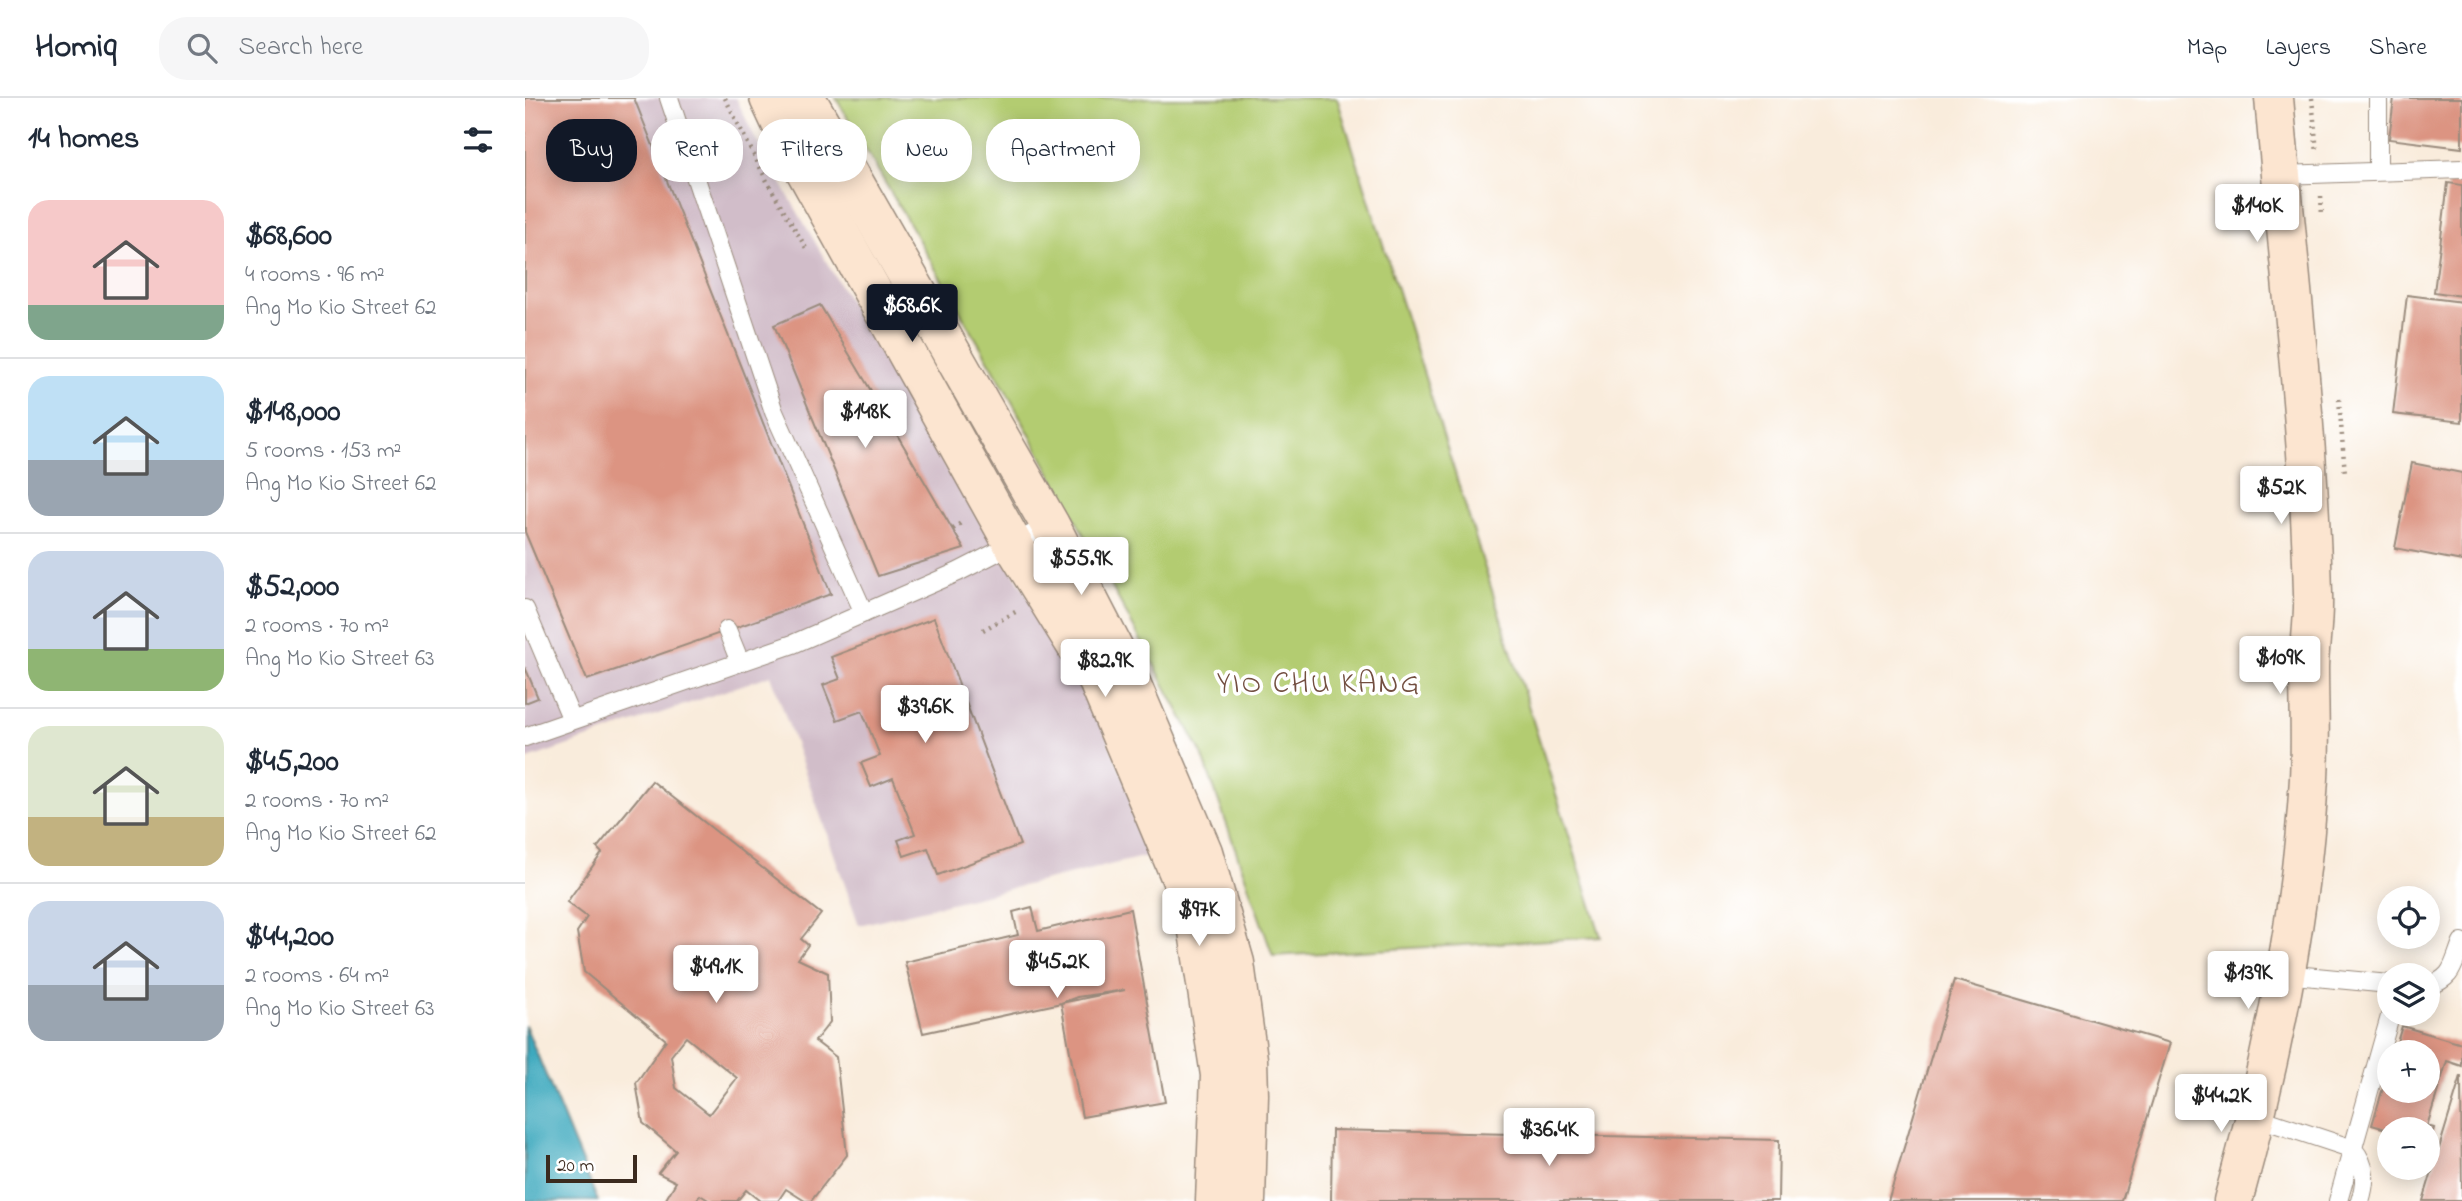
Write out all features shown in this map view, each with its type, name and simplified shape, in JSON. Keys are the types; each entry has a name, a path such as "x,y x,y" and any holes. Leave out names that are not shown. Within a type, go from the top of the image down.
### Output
{"street":[{"path":"769,98 791,145 1013,544 1098,681 1195,912 1249,1095 1246,1201"},
{"path":"806,98 1050,525 1128,676 1203,852 1235,963 1230,1034 1220,1075 1215,1201"},
{"path":"2233,1201 2270,1057 2299,885 2309,779 2309,665 2313,598 2302,386 2274,98"}],"lane":[{"path":"669,98 774,412 864,613"},
{"path":"2378,98 2378,171"},
{"path":"2281,175 2462,169"},
{"path":"525,737 793,644 958,572 1050,525"},
{"path":"525,609 572,720"},
{"path":"727,630 740,662"},
{"path":"2440,982 2449,974 2462,942"},
{"path":"2284,974 2377,983"},
{"path":"2338,1201 2387,1026"},
{"path":"2256,1117 2353,1149 2360,1157 2365,1172 2360,1201"}],"path":[{"path":"892,426 904,417"},
{"path":"983,630 1017,611"}],"shaded area":[{"path":"525,98 736,98 757,141 757,182 780,182 931,443 1087,689 1155,854 859,925 771,675 525,760"}],"green space":[{"path":"836,98 1337,98 1601,937 1273,956 1202,754 1004,387 885,182 972,182 972,119 881,119 881,175 867,151 867,119 848,119"}],"water":[{"path":"525,1025 598,1201 525,1201"}],"building":[{"path":"525,98 634,98 651,141 651,182 667,182 831,594 587,680 525,532"},
{"path":"2394,98 2462,98 2462,148 2389,139"},
{"path":"2448,183 2462,185 2462,296 2434,292"},
{"path":"2407,295 2462,302 2462,422 2393,414"},
{"path":"820,305 964,549 878,576 774,325"},
{"path":"2412,463 2462,473 2462,561 2395,548"},
{"path":"934,618 1020,845 938,875 928,848 904,856 898,840 915,834 893,778 871,787 861,763 880,756 862,711 837,720 823,685 840,679 831,657"},
{"path":"525,667 538,698 525,703"},
{"path":"652,781 821,914 801,939 808,945 798,959 828,973 830,1022 815,1041 836,1057 847,1155 811,1201 805,1201 786,1189 778,1201 760,1201 746,1190 737,1201 710,1201 700,1195 696,1201 666,1199 676,1182 658,1173 676,1151 643,1123 636,1083 666,1040 584,972 577,932 587,917 567,902 602,853 597,848","holes":["686,1037 737,1078 709,1114 676,1088 671,1056"]},
{"path":"1032,907 1038,931 1130,909 1165,1102 1082,1117 1061,1003 923,1033 905,962 1018,935 1013,912","holes":["1125,990 1061,1003 1077,997"]},
{"path":"1954,980 2170,1043 2122,1201 1888,1201"},
{"path":"2402,1026 2462,1044 2462,1066 2447,1061 2440,1084 2440,1040 2398,1040"},
{"path":"2461,1076 2462,1201 2423,1201 2429,1180 2440,1180 2440,1145"},
{"path":"2379,1103 2434,1103 2430,1117 2377,1117 2377,1126 2372,1125"},
{"path":"1332,1130 1779,1140 1778,1201 1331,1201"}],"district":[{"name":"YIO CHU KANG","path":"1319,682"}]}
